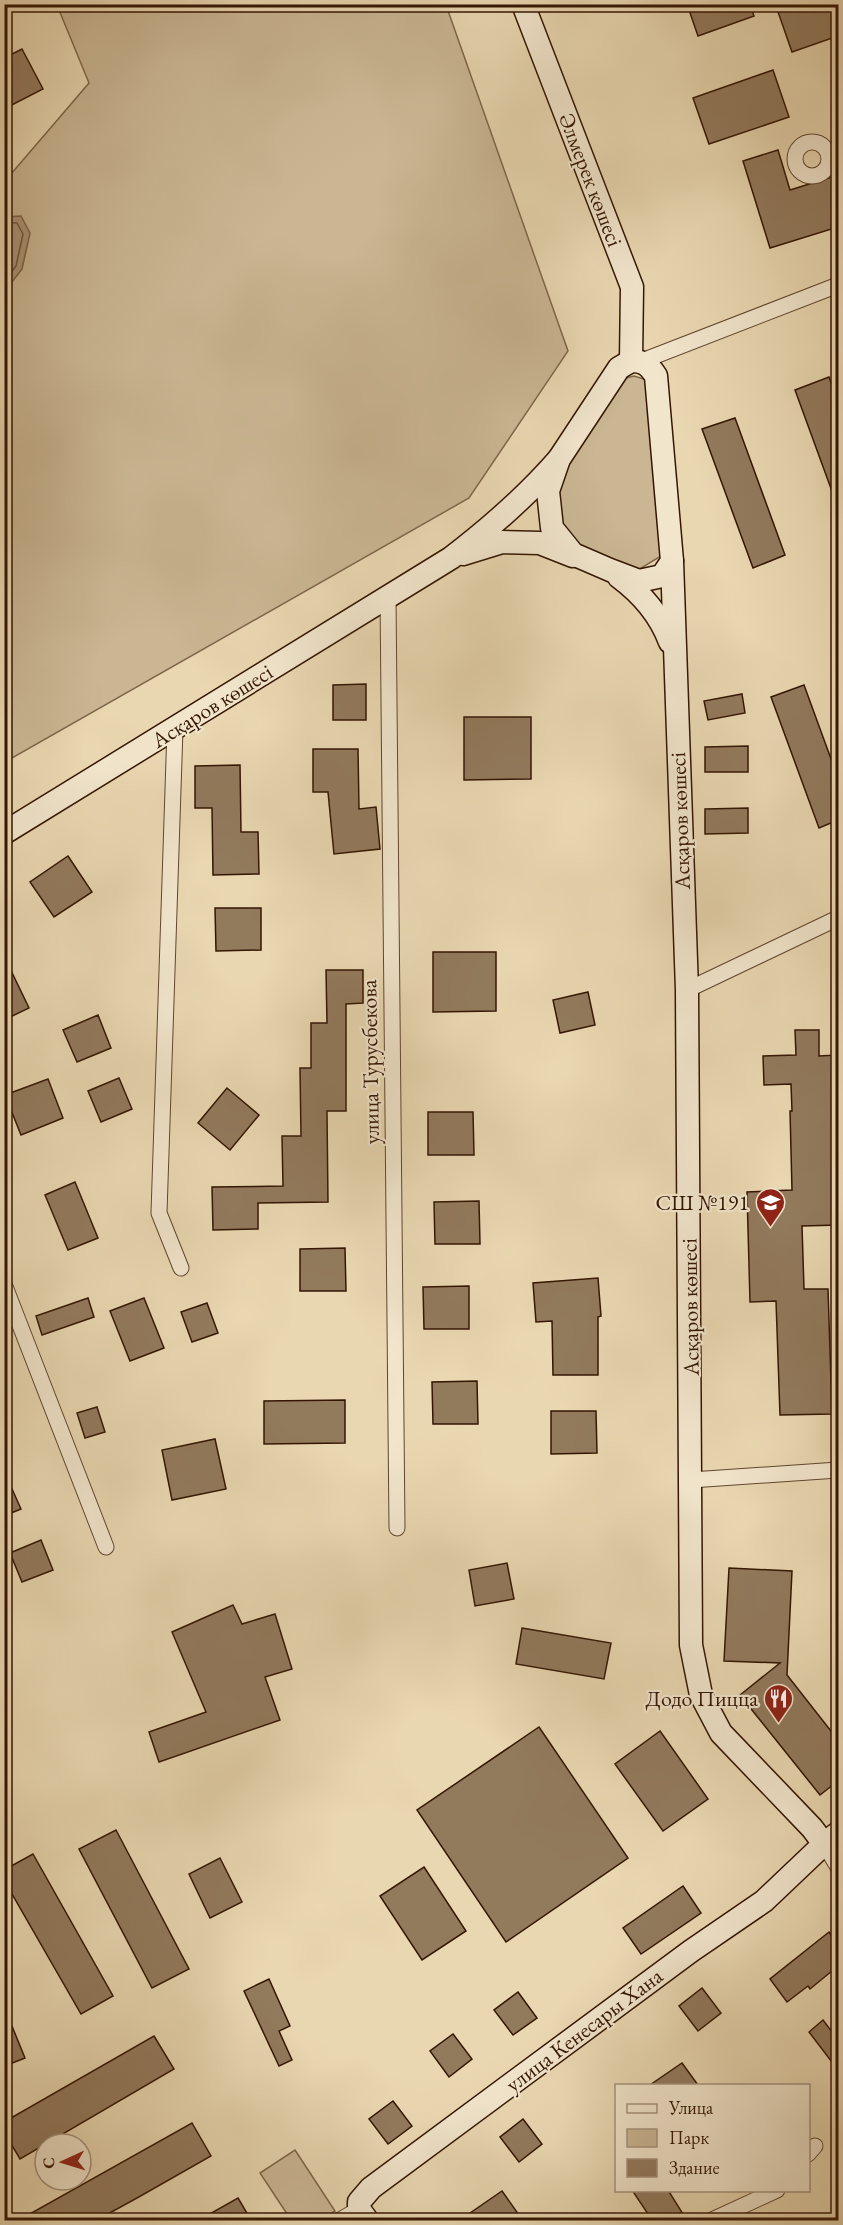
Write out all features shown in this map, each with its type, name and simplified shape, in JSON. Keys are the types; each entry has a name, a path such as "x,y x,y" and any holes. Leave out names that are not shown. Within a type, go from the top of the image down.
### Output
{"street":[{"name":"Әлмерек көшесі","path":"523,4 632,287 637,361"},
{"path":"451,558 532,491 559,459 619,368 838,285"},
{"name":"Асқаров көшесі","path":"637,361 650,367 656,376 672,561 687,990 691,1645 701,1695 721,1733 812,1828 831,1838"},
{"path":"559,459 548,491 552,528 573,554 610,570 638,591 664,625 674,651"},
{"path":"451,558 502,542 540,543 639,581 662,576 672,561"},
{"name":"Асқаров көшесі","path":"4,833 451,558"},
{"name":"улица Турусбекова","path":"388,597 397,1528"},
{"path":"176,729 159,1214 181,1268"},
{"path":"687,990 838,918"},
{"path":"4,1284 106,1547"},
{"path":"691,1480 838,1470"},
{"path":"831,1838 838,1867"},
{"name":"улица Кенесары Хана","path":"355,2217 359,2202 371,2188 681,1958 764,1901 831,1838"},
{"path":"712,2220 773,2192"}],"green space":[{"path":"57,5 446,5 568,351 469,498 5,762 5,181 89,83"},
{"path":"634,376 647,380 661,556 638,570 579,546 560,522 556,492 568,463 622,379"},
{"path":"295,2150 335,2211 320,2220 291,2220 260,2173"}],"water":[{"path":"21,216 30,233 22,269 5,291 5,217"}],"building":[{"path":"687,4 750,4 754,16 698,36"},
{"path":"789,4 838,4 838,36 792,52 777,9"},
{"path":"22,49 43,89 4,109 4,58"},
{"path":"773,70 789,117 709,144 693,98"},
{"path":"778,150 790,190 838,175 838,227 770,248 743,161"},
{"path":"829,377 838,403 837,505 795,390"},
{"path":"735,418 785,555 753,568 702,429"},
{"path":"366,684 366,720 333,720 333,685"},
{"path":"804,685 838,778 838,820 819,828 771,697"},
{"path":"742,694 745,713 708,720 704,701"},
{"path":"464,717 531,717 531,779 464,780"},
{"path":"748,746 748,772 705,772 705,747"},
{"path":"313,749 358,749 359,809 376,807 380,849 334,854 328,792 313,792"},
{"path":"240,765 241,832 258,832 259,874 213,875 212,808 195,808 195,766"},
{"path":"748,808 748,833 705,834 705,809"},
{"path":"68,856 92,892 54,917 30,882"},
{"path":"215,908 261,908 261,950 216,951"},
{"path":"433,952 496,952 496,1011 433,1012"},
{"path":"4,956 29,1008 4,1020"},
{"path":"326,970 363,970 363,1003 346,1004 346,1111 327,1111 328,1202 258,1203 258,1229 213,1230 212,1187 283,1186 282,1136 301,1136 300,1068 311,1068 311,1023 327,1023"},
{"path":"588,992 595,1025 560,1033 553,1000"},
{"path":"98,1015 111,1048 77,1062 63,1030"},
{"name":"СШ №191","path":"795,1030 819,1030 819,1056 838,1055 838,1080 835,1080 838,1225 802,1226 804,1289 828,1289 832,1414 780,1415 776,1301 750,1302 747,1192 792,1190 791,1084 764,1085 763,1056 796,1055"},
{"path":"119,1078 132,1109 101,1122 88,1091"},
{"path":"48,1079 63,1118 21,1135 5,1095"},
{"path":"227,1088 259,1115 230,1150 198,1123"},
{"path":"428,1112 473,1112 474,1155 428,1155"},
{"path":"75,1182 98,1238 68,1250 45,1195"},
{"path":"479,1201 480,1244 435,1244 434,1202"},
{"path":"345,1248 346,1291 300,1291 300,1249"},
{"path":"598,1278 601,1316 598,1317 598,1375 553,1375 552,1321 536,1322 533,1283"},
{"path":"469,1286 469,1329 424,1329 423,1287"},
{"path":"88,1298 94,1317 42,1335 36,1316"},
{"path":"144,1298 164,1348 130,1361 110,1311"},
{"path":"207,1303 218,1333 192,1342 181,1312"},
{"path":"477,1381 478,1424 433,1424 432,1382"},
{"path":"345,1400 345,1443 264,1444 264,1401"},
{"path":"97,1407 105,1432 85,1438 77,1413"},
{"path":"551,1411 596,1411 597,1453 551,1454"},
{"path":"215,1439 226,1489 172,1500 162,1450"},
{"path":"4,1471 21,1509 4,1516"},
{"path":"41,1540 53,1570 22,1582 10,1553"},
{"path":"507,1563 514,1599 475,1606 469,1570"},
{"path":"729,1568 792,1571 787,1675 838,1740 838,1781 820,1795 740,1695 780,1663 724,1661"},
{"path":"233,1605 242,1624 275,1614 292,1669 265,1677 280,1720 159,1762 149,1732 206,1712 172,1632"},
{"path":"522,1628 611,1643 604,1679 516,1664"},
{"path":"539,1727 628,1858 506,1942 417,1810"},
{"path":"660,1731 708,1799 663,1831 615,1764"},
{"path":"116,1830 189,1969 152,1988 79,1849"},
{"path":"33,1854 113,1996 81,2014 4,1880 4,1870"},
{"path":"220,1858 242,1902 210,1918 189,1874"},
{"path":"424,1867 466,1931 422,1960 380,1896"},
{"path":"683,1886 701,1913 641,1954 623,1928"},
{"path":"829,1932 838,1946 838,1966 810,1989 808,1986 787,2002 770,1979"},
{"path":"269,1979 290,2026 279,2031 292,2060 279,2066 244,1991"},
{"path":"702,1988 721,2013 698,2031 679,2006"},
{"path":"518,1992 537,2018 513,2035 494,2010"},
{"path":"5,2009 25,2058 5,2066"},
{"path":"823,2020 838,2040 838,2070 809,2032"},
{"path":"453,2034 472,2059 449,2077 430,2051"},
{"path":"154,2036 174,2069 66,2132 33,2132 33,2151 20,2159 4,2132 4,2122"},
{"path":"682,2063 697,2084 651,2084"},
{"path":"393,2101 412,2126 388,2144 369,2119"},
{"path":"523,2119 542,2144 519,2162 500,2137"},
{"path":"192,2123 211,2156 97,2220 19,2220 69,2192 93,2192 93,2179"},
{"path":"502,2191 519,2215 511,2220 460,2220"},
{"path":"633,2192 669,2192 683,2214 674,2220 652,2220"},
{"path":"238,2198 251,2220 199,2220"}],"place":[{"name":"СШ №191","path":"770,1228"},
{"name":"Додо Пицца","path":"779,1724"}]}
